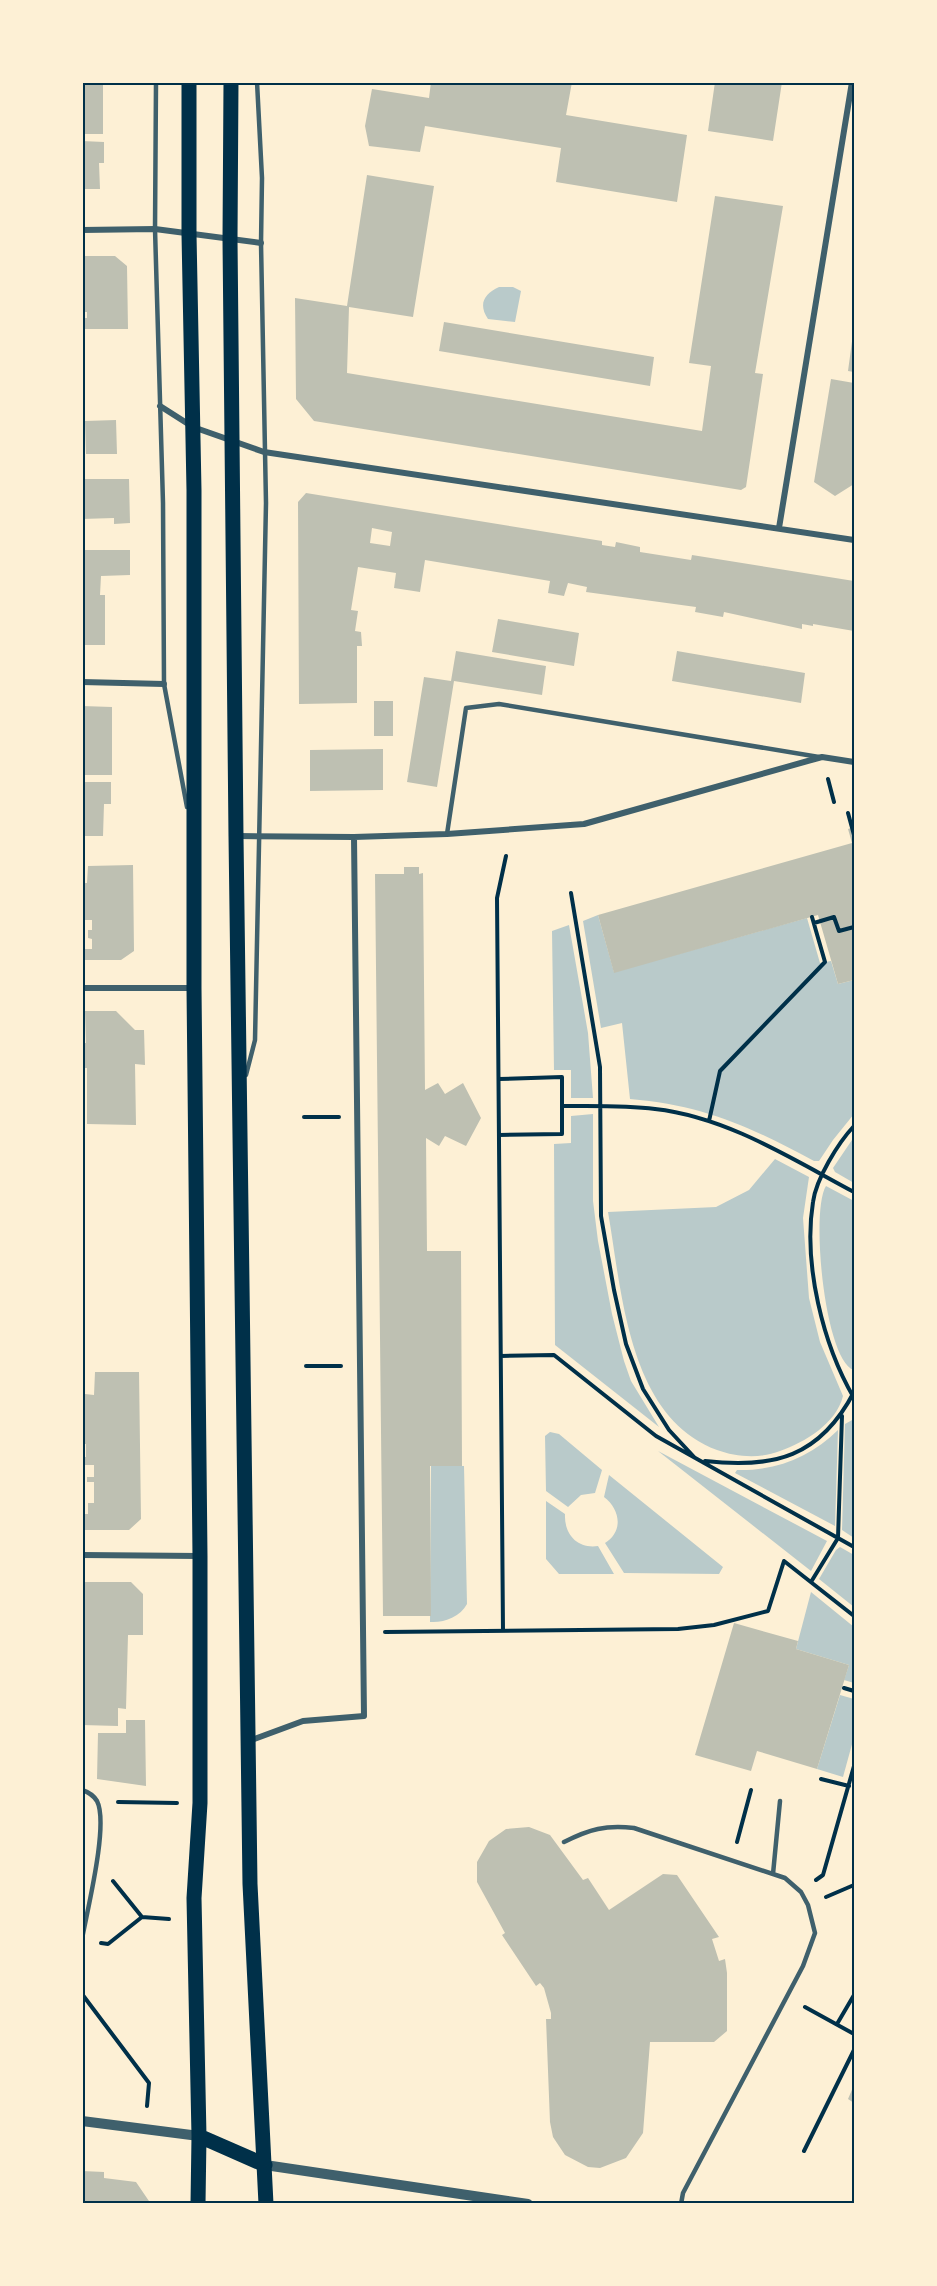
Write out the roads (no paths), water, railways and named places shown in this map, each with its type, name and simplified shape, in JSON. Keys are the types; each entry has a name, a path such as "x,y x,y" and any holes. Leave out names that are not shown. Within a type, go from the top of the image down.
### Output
{"main road":[{"path":"189,82 200,1556 200,1803 195,1920 198,2204"},
{"path":"231,82 230,238 236,836 250,1884 266,2204"},
{"path":"199,2136 265,2165"}],"street":[{"path":"778,528 852,82"},
{"path":"82,230 155,229 261,243"},
{"path":"160,406 193,427 264,452 855,540"},
{"path":"82,682 164,684"},
{"path":"236,836 354,837 447,834 584,824 822,758 855,762"},
{"path":"248,1742 303,1721 364,1716 354,837"},
{"path":"82,988 194,988"},
{"path":"82,1555 200,1556"},
{"path":"82,2121 199,2136"},
{"path":"265,2165 528,2204"}],"lane":[{"path":"156,82 155,229 164,684 194,841"},
{"path":"239,1098 255,1040 261,837 266,503 262,178 257,82"},
{"path":"447,834 466,708 499,704 822,758"},
{"path":"82,1790 90,1793 96,1801 102,1826 82,1939"},
{"path":"773,1874 780,1801"},
{"path":"564,1842 588,1830 610,1826 634,1828 785,1878 801,1892 808,1905 815,1933 803,1966 683,2193 681,2204"}]}
